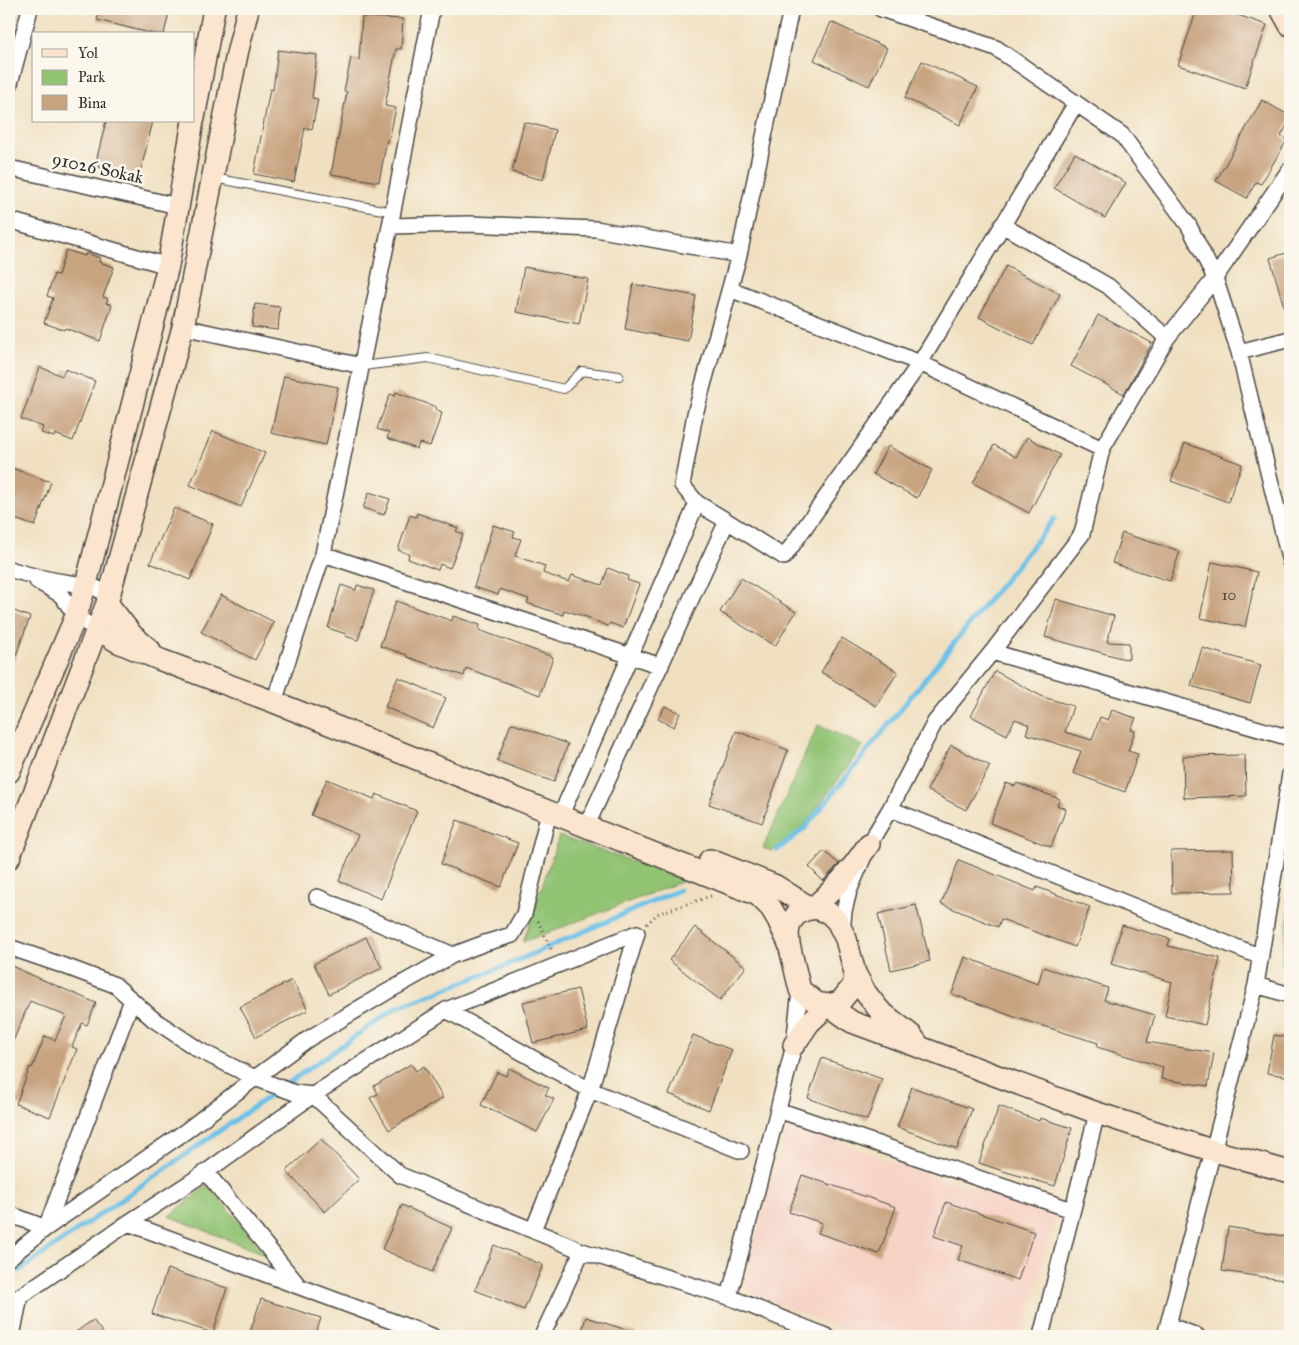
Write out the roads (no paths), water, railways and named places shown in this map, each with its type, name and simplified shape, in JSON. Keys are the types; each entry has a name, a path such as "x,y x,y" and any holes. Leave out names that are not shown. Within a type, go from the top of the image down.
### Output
{"street":[{"path":"9,87 28,41 30,9"},
{"path":"195,108 197,83 214,9"},
{"path":"9,858 107,603 183,327 237,54 248,9"},
{"path":"274,702 323,554 432,9"},
{"path":"791,9 739,255 696,414 682,484 697,503 784,557 920,362 1076,103"},
{"path":"881,9 996,48 1122,135 1189,226 1215,278 1239,352 1290,562"},
{"path":"1281,9 1290,26"},
{"path":"10,764 76,616 86,584 168,266 194,122"},
{"name":"91026 Sokak","path":"9,168 178,206"},
{"path":"812,909 858,860 869,844 890,809 935,722 992,652 1082,534 1102,449 1167,338 1215,278 1290,170"},
{"path":"391,219 596,229 739,255"},
{"path":"9,220 168,266"},
{"path":"1002,225 1108,286 1167,338"},
{"path":"730,289 920,362 1102,449"},
{"path":"183,327 362,366"},
{"path":"1239,352 1290,339"},
{"path":"9,1258 46,1228 186,1131 308,1039 452,955 512,935 524,914 554,815 631,656 697,503"},
{"path":"586,827 727,521"},
{"path":"323,554 661,666"},
{"path":"9,569 71,584 86,584 103,592 107,603 132,635 162,660"},
{"path":"25,574 61,595 76,616 118,642 274,702 758,895 772,908 789,944"},
{"path":"992,652 1290,738"},
{"path":"1197,1336 1167,1331 1256,985 1290,774"},
{"path":"890,809 1261,957"},
{"path":"586,827 706,858 776,886 812,909"},
{"path":"842,932 848,891 869,844"},
{"path":"316,897 452,955"},
{"path":"729,1297 794,1046 800,990 788,932 790,923 796,915 805,910 816,908 829,913 837,922 846,939 855,973 865,992 880,1011 911,1035 921,1049"},
{"path":"12,1336 14,1300 206,1172 313,1096 446,1010 637,933 590,1090 533,1230"},
{"path":"9,947 115,985 153,1019 198,1050 255,1078 295,1093 313,1096 400,1174 582,1251 729,1297 826,1336"},
{"path":"800,990 817,1003 828,1005 840,1002 853,986 855,973"},
{"path":"1256,985 1290,995"},
{"path":"46,1228 132,1000"},
{"path":"794,1046 809,1024 828,1005"},
{"path":"828,1005 852,1022 1097,1113 1214,1151 1290,1172"},
{"path":"446,1010 590,1090 741,1151"},
{"path":"778,1110 1072,1210"},
{"path":"1042,1336 1097,1113"},
{"path":"206,1172 300,1287"},
{"path":"9,1214 46,1228"},
{"path":"128,1223 432,1336"},
{"path":"542,1336 582,1251"}],"lane":[{"path":"212,178 391,219"},
{"path":"362,366 428,358 564,389 582,371 619,376"}],"waterway":[{"path":"777,850 805,828 1054,519"},
{"path":"285,1085 396,1008 505,966 679,890"},
{"path":"9,1278 278,1090"}]}
